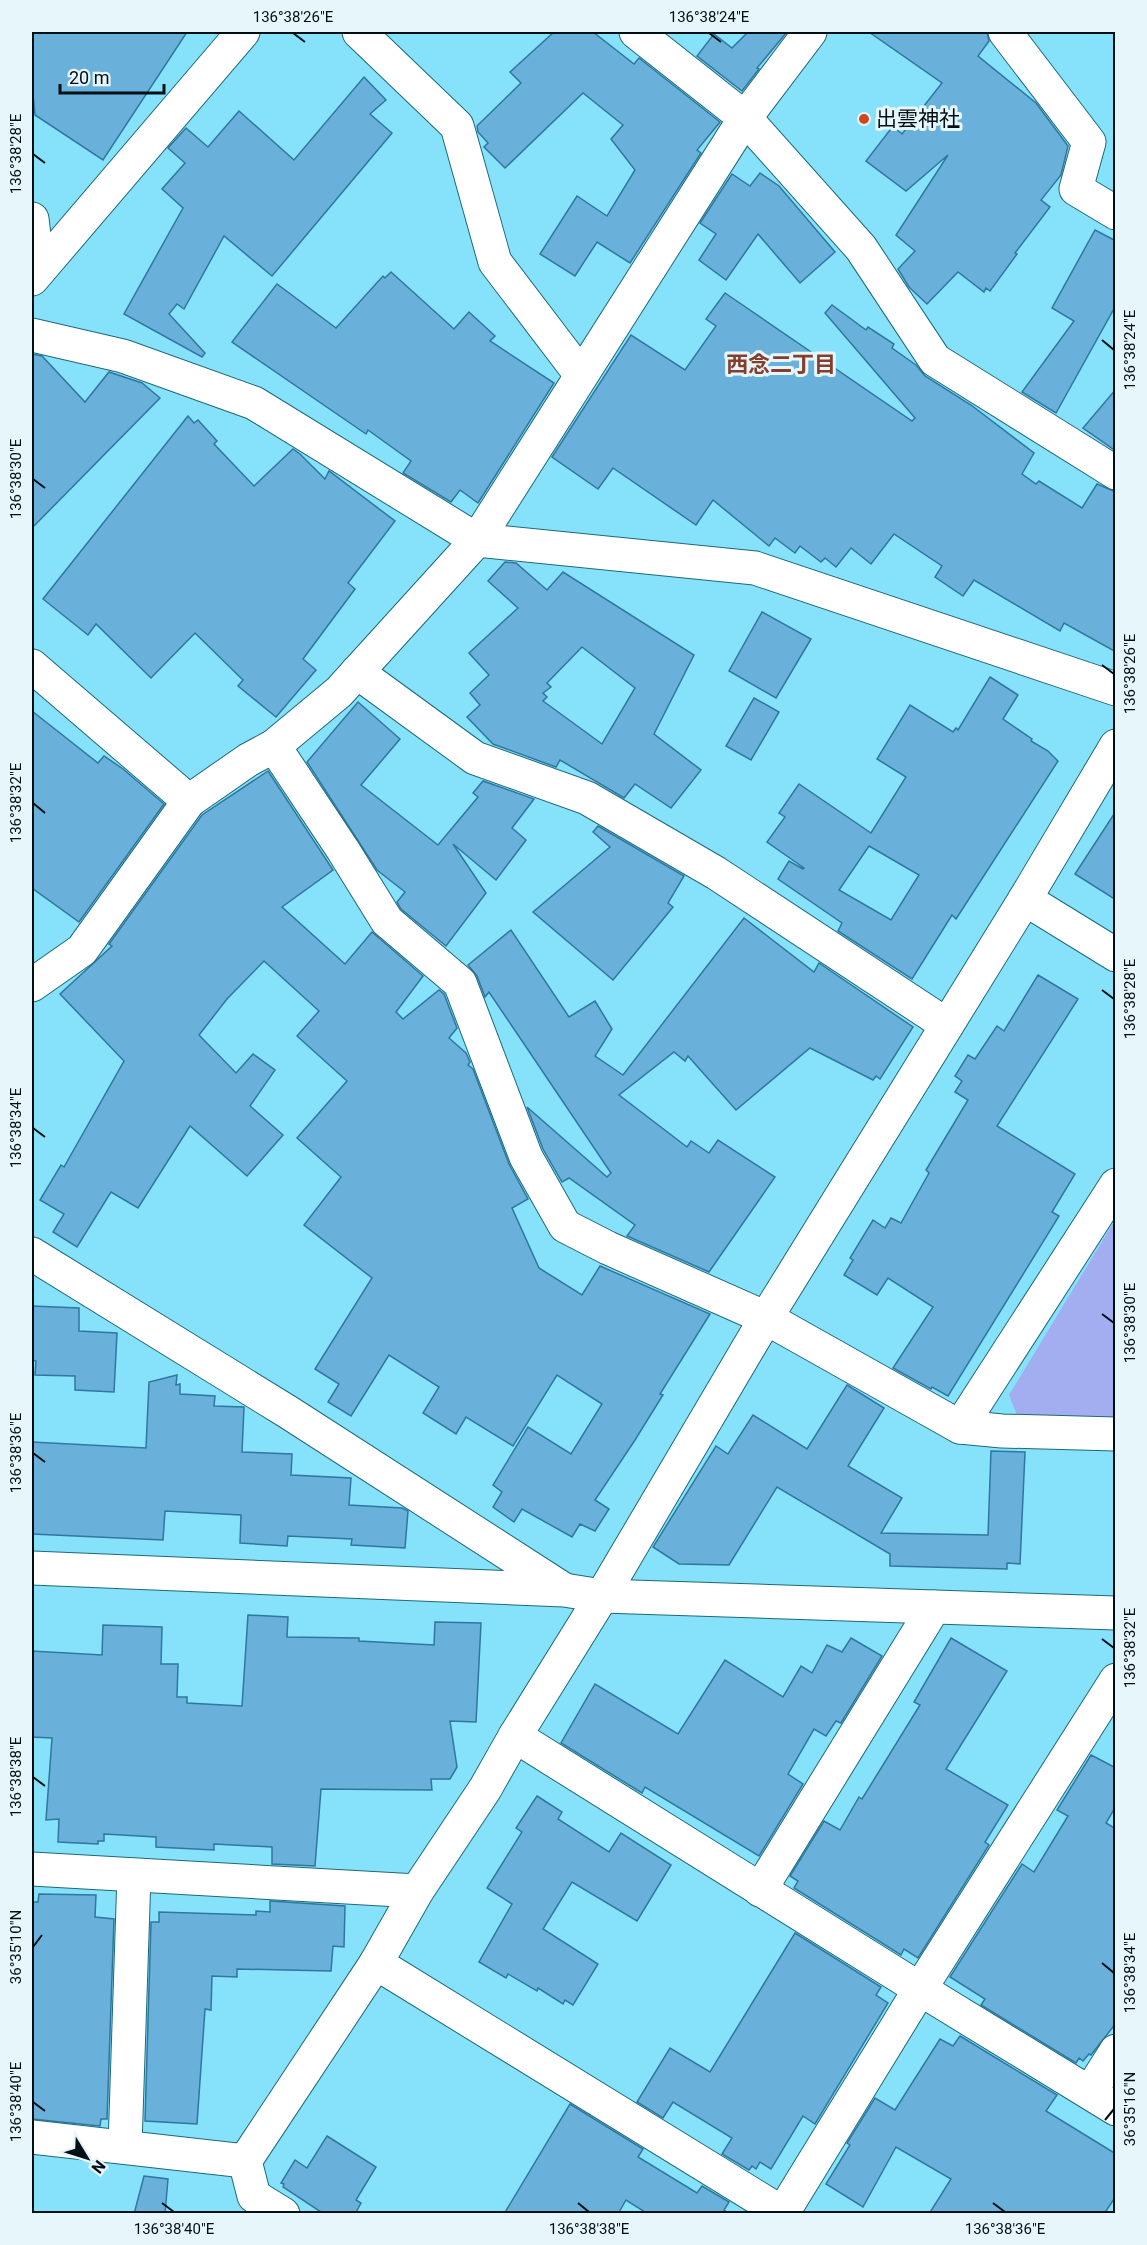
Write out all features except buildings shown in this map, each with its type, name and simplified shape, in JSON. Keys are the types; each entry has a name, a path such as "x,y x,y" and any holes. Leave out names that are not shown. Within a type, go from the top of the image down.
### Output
{"street":[{"path":"35,274 243,32"},
{"path":"359,32 456,126 495,262 581,375"},
{"path":"636,32 745,118 861,248 935,360 1116,473"},
{"path":"32,985 82,950 189,801 249,760 274,746 339,692 477,540 745,118 810,32"},
{"path":"1005,32 1089,142 1076,189 1116,213"},
{"path":"32,219 35,274"},
{"path":"32,335 123,356 254,403 477,540 755,568 1116,689"},
{"path":"32,666 189,801"},
{"path":"357,672 475,758 587,798 716,873 948,1025"},
{"path":"274,746 387,921 460,983 526,1156 565,1226 608,1248 766,1318 960,1427 1002,1431 1116,1434"},
{"path":"283,2214 248,2205 245,2161 376,1963 417,1891 485,1789 766,1318 948,1025 1116,746"},
{"path":"1025,899 1116,956"},
{"path":"960,1427 1116,1185"},
{"path":"32,1254 288,1412 564,1590"},
{"path":"32,1568 564,1590 602,1596 1116,1613"},
{"path":"760,1890 934,1607"},
{"path":"376,1963 782,2213 920,1989 1116,1680"},
{"path":"515,1736 760,1890 1103,2100 1116,2051"},
{"path":"32,1869 417,1891"},
{"path":"125,2146 134,1875"},
{"path":"32,2137 245,2161"}],"shaded area":[{"path":"1115,1220 1115,1417 1017,1415 1009,1395"}],"place":[{"name":"出雲神社","path":"864,119"}],"district":[{"name":"西念二丁目","path":"781,364"}]}
